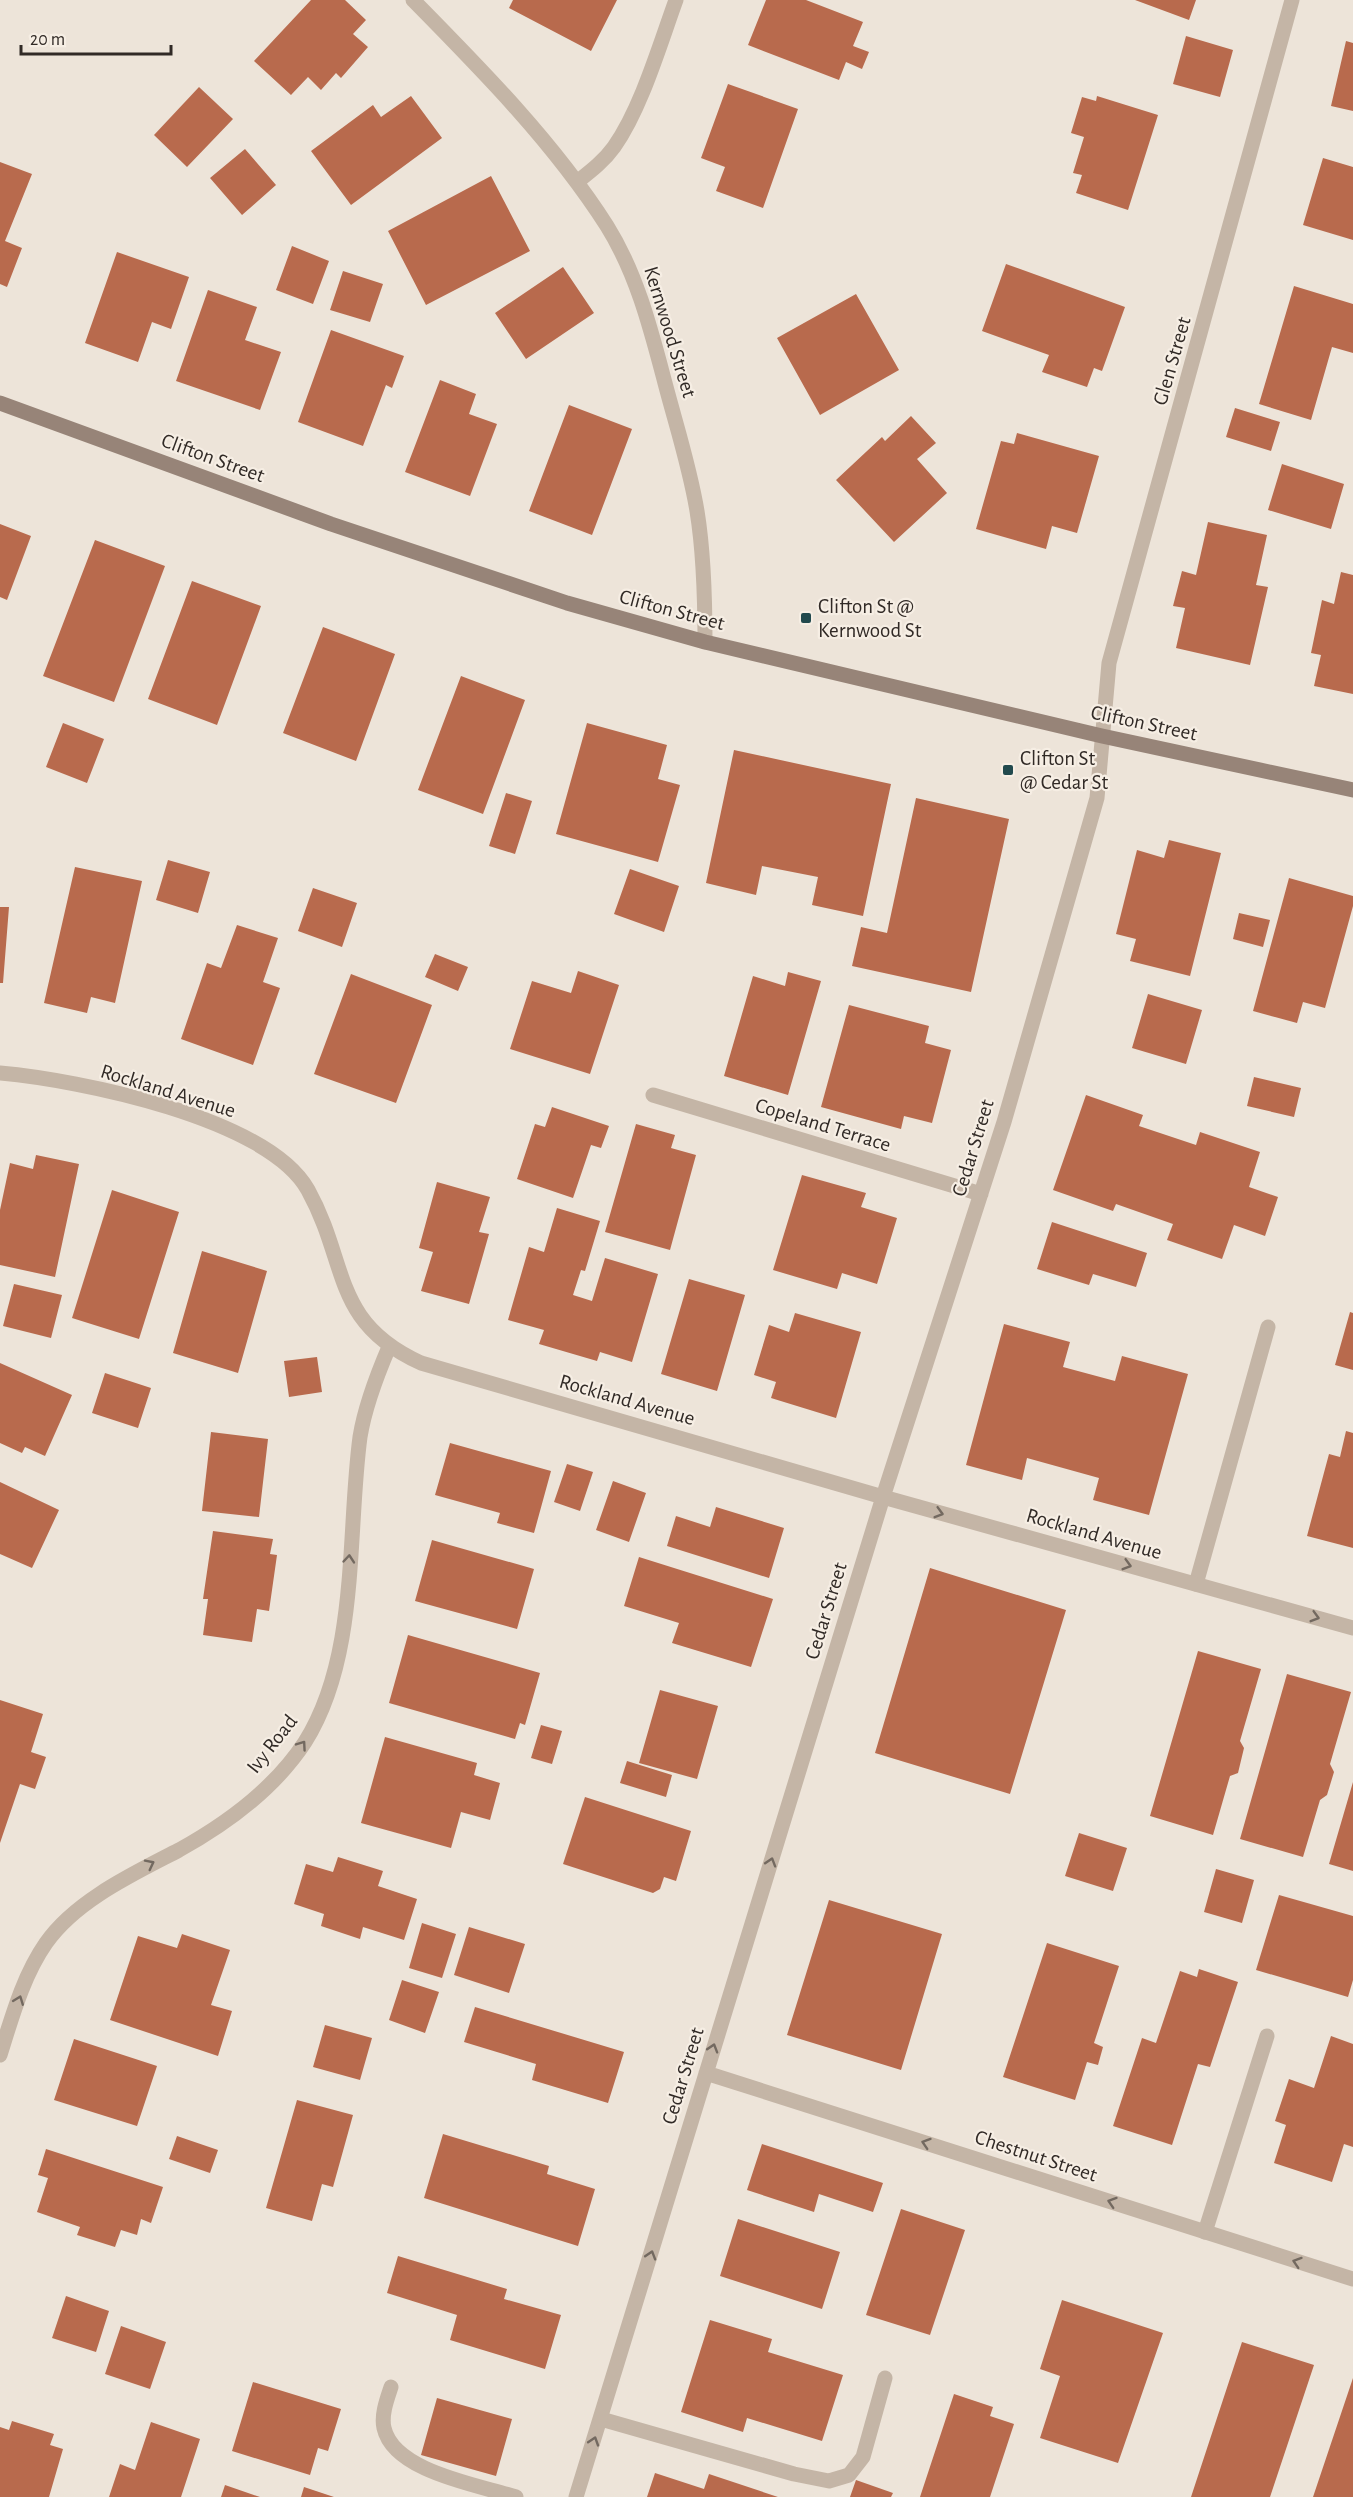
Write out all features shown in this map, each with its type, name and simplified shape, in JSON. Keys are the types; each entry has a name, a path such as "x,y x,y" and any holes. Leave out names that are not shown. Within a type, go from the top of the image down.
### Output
{"street":[{"name":"Kernwood Street","path":"413,0 510,103 577,182 609,228 631,272 652,330 696,508 705,583 705,642"},
{"path":"577,182 600,164 615,145 636,104 676,0"},
{"name":"Glen Street","path":"1102,736 1109,663 1292,0"},
{"name":"Clifton Street","path":"0,403 331,524 567,603 705,642 1102,736 1353,790"},
{"name":"Cedar Street","path":"576,2497 883,1497 981,1194 1097,798 1102,736"},
{"name":"Rockland Avenue","path":"0,1073 51,1080 148,1103 214,1123 254,1141 274,1154 308,1189 348,1297 366,1325 389,1347 421,1363 804,1472 883,1497 1353,1628"},
{"name":"Copeland Terrace","path":"653,1095 981,1194"},
{"path":"1196,1584 1268,1327"},
{"name":"Ivy Road","path":"0,2055 28,1976 47,1941 61,1926 125,1877 179,1849 250,1802 294,1756 313,1727 332,1679 345,1613 360,1436 376,1377 389,1347"},
{"path":"1205,2232 1267,2036"},
{"name":"Chestnut Street","path":"706,2073 1353,2279"},
{"path":"601,2419 794,2474 829,2481 849,2475 863,2457 885,2378"},
{"path":"390,2387 384,2428 393,2448 422,2468 516,2497"}],"building":[{"path":"311,0 345,0 366,20 353,34 368,47 341,78 336,73 321,90 308,77 291,95 254,61"},
{"path":"513,0 617,0 591,51 509,8"},
{"path":"766,0 806,0 863,22 853,46 869,52 862,69 846,62 839,80 748,45"},
{"path":"1135,0 1196,0 1189,20"},
{"path":"1186,36 1233,50 1220,97 1173,84"},
{"path":"1346,41 1353,43 1353,111 1331,106"},
{"path":"728,84 798,109 763,208 716,191 725,167 701,158"},
{"path":"199,87 233,119 187,167 154,135"},
{"path":"411,96 442,138 351,205 311,151 373,105 381,117"},
{"path":"1097,96 1158,115 1128,210 1076,193 1082,175 1073,173 1084,137 1071,133 1082,97 1096,101"},
{"path":"245,149 276,185 242,215 210,178"},
{"path":"1323,158 1353,167 1353,240 1303,225"},
{"path":"0,162 32,174 5,241 22,248 7,287 0,284"},
{"path":"491,176 530,251 426,305 388,231"},
{"path":"292,246 329,261 313,304 276,290"},
{"path":"117,252 189,277 171,329 152,322 138,362 85,343"},
{"path":"1006,264 1125,307 1102,371 1094,368 1087,387 1042,372 1049,355 982,331"},
{"path":"563,267 594,313 526,359 495,313"},
{"path":"343,271 383,284 370,322 330,310"},
{"path":"1294,286 1353,304 1353,353 1332,347 1311,420 1259,404"},
{"path":"208,290 257,307 245,340 281,352 260,410 176,381"},
{"path":"856,294 899,370 820,415 777,338"},
{"path":"331,330 404,356 392,388 386,385 363,446 298,422"},
{"path":"440,380 476,394 469,414 497,424 470,496 405,472"},
{"path":"569,405 632,429 592,535 529,511"},
{"path":"1235,408 1280,422 1271,451 1226,437"},
{"path":"911,416 936,443 917,459 947,493 894,542 836,480 882,437 885,441"},
{"path":"1017,433 1099,456 1077,533 1052,526 1046,549 976,529 1001,441 1014,444"},
{"path":"1282,464 1344,484 1331,529 1268,510"},
{"path":"1208,522 1267,535 1256,585 1268,587 1250,665 1176,648 1185,608 1173,606 1182,571 1196,575"},
{"path":"0,524 31,536 7,600 0,597"},
{"path":"95,540 165,566 114,702 43,676"},
{"path":"1341,572 1353,575 1353,694 1314,686 1321,655 1311,653 1322,600 1334,604"},
{"path":"192,581 261,606 217,725 148,699"},
{"path":"323,627 395,654 356,761 283,733"},
{"path":"461,676 525,700 483,814 418,790"},
{"path":"63,723 104,739 87,783 46,767"},
{"path":"587,723 667,745 658,779 680,785 658,862 556,834"},
{"path":"734,750 891,784 863,916 812,905 818,877 762,866 756,895 706,883"},
{"path":"506,793 532,801 515,854 489,846"},
{"path":"916,798 1009,819 971,992 852,966 861,927 887,933"},
{"path":"1169,840 1221,853 1190,976 1130,961 1136,939 1116,934 1137,850 1164,858"},
{"path":"168,860 210,872 198,913 156,900"},
{"path":"75,867 142,881 115,1003 91,997 87,1013 44,1003"},
{"path":"630,869 679,886 664,932 614,914"},
{"path":"1289,878 1353,896 1353,906 1325,1008 1303,1002 1297,1023 1253,1011"},
{"path":"313,888 357,903 342,947 298,931"},
{"path":"0,907 9,907 3,983 0,983"},
{"path":"1239,913 1270,920 1263,947 1233,939"},
{"path":"237,925 278,938 263,982 280,988 253,1065 181,1039 207,963 221,968"},
{"path":"435,954 468,967 458,991 425,977"},
{"path":"578,971 619,985 590,1074 510,1049 532,981 571,993"},
{"path":"788,972 821,981 788,1095 724,1076 753,976 785,986"},
{"path":"351,974 432,1005 396,1103 314,1074"},
{"path":"1148,994 1202,1010 1186,1064 1132,1048"},
{"path":"849,1005 929,1026 925,1043 951,1050 932,1123 904,1116 901,1129 821,1107"},
{"path":"1254,1077 1301,1088 1294,1117 1247,1106"},
{"path":"1086,1095 1143,1115 1139,1126 1196,1145 1200,1132 1260,1152 1249,1187 1278,1197 1265,1236 1234,1225 1222,1259 1167,1240 1173,1224 1116,1204 1113,1211 1053,1190"},
{"path":"552,1107 609,1126 601,1148 591,1145 573,1198 517,1179 535,1124 545,1127"},
{"path":"636,1124 675,1135 671,1148 696,1155 670,1250 605,1232"},
{"path":"36,1155 79,1164 55,1277 0,1265 0,1210 10,1163 33,1169"},
{"path":"802,1175 866,1193 861,1207 897,1218 877,1284 842,1273 837,1289 773,1270"},
{"path":"437,1182 490,1197 479,1232 489,1234 469,1304 421,1291 433,1252 419,1248"},
{"path":"112,1190 179,1212 139,1339 72,1318"},
{"path":"557,1208 600,1221 585,1271 581,1270 573,1295 592,1301 605,1258 658,1274 632,1362 600,1352 597,1361 539,1344 544,1330 508,1320 529,1247 544,1252"},
{"path":"1052,1222 1147,1253 1136,1287 1093,1274 1089,1285 1037,1269"},
{"path":"202,1251 267,1271 238,1373 173,1353"},
{"path":"689,1279 745,1295 717,1391 661,1374"},
{"path":"14,1284 62,1295 51,1338 3,1326"},
{"path":"1350,1312 1353,1313 1353,1370 1335,1365"},
{"path":"795,1313 861,1332 836,1418 771,1398 776,1382 754,1375 769,1325 789,1332"},
{"path":"1004,1324 1070,1342 1063,1367 1115,1381 1122,1356 1188,1374 1149,1515 1093,1500 1099,1478 1027,1458 1022,1480 966,1465"},
{"path":"317,1357 322,1392 289,1397 284,1361"},
{"path":"0,1363 72,1395 45,1456 25,1447 22,1453 0,1443"},
{"path":"105,1373 151,1388 138,1428 92,1413"},
{"path":"1346,1431 1353,1433 1353,1548 1307,1536 1329,1454 1340,1457"},
{"path":"211,1432 268,1439 259,1517 202,1511"},
{"path":"450,1443 551,1471 534,1533 497,1523 500,1513 435,1495"},
{"path":"567,1464 593,1472 580,1511 554,1502"},
{"path":"613,1481 646,1493 629,1542 596,1530"},
{"path":"0,1482 59,1510 32,1568 0,1554"},
{"path":"716,1507 784,1528 769,1578 667,1546 676,1516 710,1527"},
{"path":"213,1531 273,1539 270,1554 277,1555 269,1611 257,1609 252,1642 203,1635 208,1599 203,1599"},
{"path":"432,1540 534,1569 517,1629 415,1601"},
{"path":"639,1557 773,1599 751,1667 672,1643 679,1623 624,1606"},
{"path":"930,1568 1066,1610 1010,1794 875,1753"},
{"path":"408,1635 540,1673 525,1725 520,1723 515,1739 389,1703"},
{"path":"1198,1651 1261,1669 1240,1741 1244,1748 1238,1773 1230,1776 1213,1835 1150,1816"},
{"path":"1287,1674 1351,1692 1330,1764 1334,1772 1327,1795 1320,1800 1303,1857 1240,1839"},
{"path":"660,1690 718,1706 697,1779 639,1763"},
{"path":"0,1700 43,1714 31,1752 46,1757 35,1789 20,1784 0,1843"},
{"path":"541,1725 562,1731 552,1764 531,1758"},
{"path":"385,1737 477,1763 474,1775 500,1783 490,1820 461,1812 451,1848 361,1823"},
{"path":"627,1761 672,1775 666,1797 620,1783"},
{"path":"1353,1782 1353,1871 1329,1864"},
{"path":"585,1797 691,1831 676,1881 664,1877 660,1889 653,1893 563,1864"},
{"path":"1079,1833 1127,1848 1113,1891 1065,1876"},
{"path":"338,1857 383,1871 378,1886 417,1899 404,1940 363,1927 360,1939 321,1926 324,1914 294,1904 306,1864 333,1872"},
{"path":"1216,1869 1254,1880 1242,1923 1204,1912"},
{"path":"1279,1895 1353,1916 1353,1980 1348,1997 1256,1970"},
{"path":"829,1900 942,1934 901,2070 787,2035"},
{"path":"422,1923 456,1934 442,1978 409,1968"},
{"path":"469,1927 525,1944 509,1993 454,1975"},
{"path":"182,1934 230,1950 211,2005 232,2011 218,2056 110,2020 138,1936 177,1948"},
{"path":"1047,1943 1119,1966 1094,2043 1103,2047 1098,2065 1087,2062 1075,2100 1003,2077"},
{"path":"1199,1969 1238,1982 1210,2067 1198,2064 1172,2145 1113,2126 1142,2038 1156,2043 1180,1971 1197,1977"},
{"path":"402,1980 439,1992 425,2033 389,2020"},
{"path":"475,2007 624,2052 608,2103 532,2080 536,2064 464,2042"},
{"path":"325,2025 372,2038 360,2080 313,2067"},
{"path":"1331,2036 1353,2044 1353,2147 1344,2144 1332,2182 1274,2163 1286,2125 1275,2121 1289,2079 1314,2088"},
{"path":"74,2039 157,2066 137,2126 54,2100"},
{"path":"297,2100 353,2115 333,2187 322,2184 312,2221 266,2208"},
{"path":"443,2134 549,2166 547,2174 595,2189 578,2246 424,2198"},
{"path":"177,2136 218,2150 210,2173 169,2159"},
{"path":"762,2144 883,2183 873,2212 819,2194 814,2212 747,2190"},
{"path":"46,2149 163,2187 151,2223 141,2219 137,2235 121,2230 115,2247 77,2235 80,2227 37,2212 48,2178 38,2175"},
{"path":"901,2209 965,2230 930,2335 866,2315"},
{"path":"738,2219 840,2252 822,2309 720,2276"},
{"path":"398,2256 507,2289 504,2299 561,2315 545,2369 450,2340 457,2315 387,2293"},
{"path":"66,2296 109,2311 96,2352 52,2338"},
{"path":"1062,2300 1163,2333 1118,2463 1040,2438 1060,2376 1040,2369"},
{"path":"710,2320 772,2339 768,2352 843,2375 822,2441 747,2418 743,2432 681,2412"},
{"path":"121,2326 166,2342 150,2389 105,2374"},
{"path":"1242,2342 1314,2365 1270,2497 1191,2497"},
{"path":"1353,2378 1353,2497 1313,2497"},
{"path":"253,2382 341,2409 328,2451 318,2448 310,2475 232,2451"},
{"path":"954,2394 993,2407 990,2416 1014,2424 990,2497 920,2497"},
{"path":"437,2398 512,2419 496,2476 421,2455"},
{"path":"12,2421 54,2434 50,2445 63,2449 49,2497 0,2497 0,2427 9,2430"},
{"path":"151,2422 200,2439 181,2497 109,2497 120,2464 135,2470"},
{"path":"655,2473 704,2489 709,2474 778,2497 647,2497"},
{"path":"856,2480 893,2493 891,2497 850,2497"},
{"path":"225,2485 260,2497 221,2497"},
{"path":"304,2487 334,2497 301,2497"}],"place":[{"name":"Clifton St @ Kernwood St","path":"806,618"},
{"name":"Clifton St @ Cedar St","path":"1008,770"}]}
